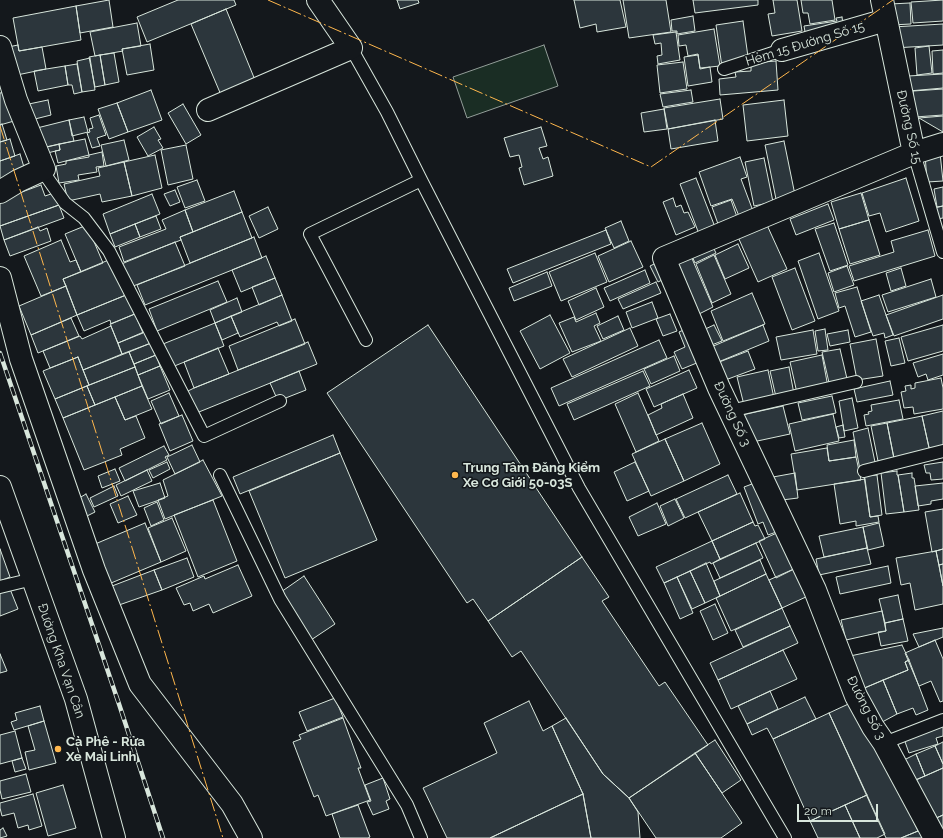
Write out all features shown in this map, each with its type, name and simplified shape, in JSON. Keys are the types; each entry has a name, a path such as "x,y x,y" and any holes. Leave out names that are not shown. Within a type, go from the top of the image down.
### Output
{"street":[{"path":"208,110 352,48 318,0"},
{"name":"Hẻm 15 Đường Số 15","path":"782,50 884,10"},
{"name":"Đường Số 15","path":"884,10 914,153"},
{"path":"0,46 16,100 44,169 18,181 0,192"},
{"name":"Đường Số 3","path":"935,838 884,743 856,696 815,590 719,388 664,258 914,153 943,144"},
{"path":"0,278 21,359 94,570 140,684 232,804 251,838"},
{"name":"Đường Kha Vạn Cân","path":"0,487 76,699 114,838"}],"lane":[{"path":"352,48 387,112 579,488 785,838"},
{"name":"Hẻm 15 Đường Số 15","path":"724,69 782,50"},
{"name":"Đường Số 15","path":"914,153 943,252"},
{"path":"44,169 46,176 65,203 84,218 109,251 204,436 280,401"},
{"path":"366,340 310,234 421,180"},
{"path":"730,411 856,382"},
{"path":"864,471 943,451"},
{"path":"220,475 280,599 407,804 421,838"},
{"path":"0,587 33,579"},
{"path":"884,743 943,720"}],"green space":[{"path":"544,45 558,86 467,118 453,77"}],"building":[{"path":"109,0 113,27 80,33 76,6"},
{"path":"178,0 234,0 236,5 147,42 137,17"},
{"path":"397,0 418,0 419,3 400,9"},
{"path":"574,0 620,0 626,27 597,32 596,24 580,28"},
{"path":"623,0 666,0 671,32 629,38"},
{"path":"693,0 758,0 758,5 695,13"},
{"path":"773,0 797,0 802,31 772,36 768,14 775,13"},
{"path":"801,0 832,0 835,20 810,24 808,13 803,13"},
{"path":"943,0 943,21 913,23 911,2"},
{"path":"910,3 911,24 891,25 890,4"},
{"path":"76,6 81,40 19,51 13,18"},
{"path":"226,9 255,80 221,95 191,24"},
{"path":"693,16 695,31 677,34 677,31 672,31 671,20"},
{"path":"842,17 845,38 807,43 804,26 837,21 836,18"},
{"path":"743,21 749,64 722,67 716,25"},
{"path":"137,23 141,46 95,56 90,32"},
{"path":"943,24 943,45 894,48 893,27"},
{"path":"714,29 720,66 700,68 698,54 688,56 686,45 679,46 678,35"},
{"path":"676,32 680,60 658,64 657,56 662,55 661,43 655,44 653,35"},
{"path":"150,44 154,70 127,75 122,49"},
{"path":"18,45 19,51 42,47 46,69 17,75 8,47"},
{"path":"929,46 932,73 917,75 915,48"},
{"path":"943,50 943,73 933,74 932,51"},
{"path":"114,53 119,82 105,85 100,55"},
{"path":"100,55 105,85 95,87 89,57"},
{"path":"698,55 700,69 710,67 712,82 688,86 684,57"},
{"path":"90,58 95,90 82,92 77,61"},
{"path":"776,61 778,90 720,95 719,79 736,77 735,72 751,71 751,63"},
{"path":"683,62 687,89 660,93 657,65"},
{"path":"77,64 82,92 74,94 72,85 68,85 65,66"},
{"path":"65,66 68,85 38,91 34,71"},
{"path":"943,74 943,88 909,91 908,76"},
{"path":"943,89 943,115 915,117 913,91"},
{"path":"151,90 162,120 128,132 117,103"},
{"path":"691,90 693,102 663,107 660,94"},
{"path":"5,92 14,121 0,125 0,93"},
{"path":"720,99 723,119 668,129 664,108"},
{"path":"48,100 51,115 27,121 24,105"},
{"path":"784,100 788,136 747,141 743,105"},
{"path":"117,103 128,132 109,139 98,109"},
{"path":"183,104 201,135 186,144 168,113"},
{"path":"664,109 667,129 644,132 641,113"},
{"path":"99,115 106,135 97,138 100,146 92,148 87,133 90,132 89,129 93,128 90,118"},
{"path":"943,116 943,132 919,118"},
{"path":"84,117 88,132 72,136 69,120"},
{"path":"69,120 74,141 42,148 37,128"},
{"path":"715,120 718,141 671,149 668,129"},
{"path":"2,124 7,140 0,142 0,125"},
{"path":"154,127 161,139 158,140 163,148 148,156 137,137"},
{"path":"541,127 547,146 539,148 543,159 548,157 553,176 524,185 519,168 522,167 519,155 510,157 504,138"},
{"path":"10,139 15,156 0,161 0,142"},
{"path":"85,139 89,155 58,163 55,151 60,150 59,144"},
{"path":"124,140 129,160 106,166 101,145"},
{"path":"784,141 795,195 776,199 765,145"},
{"path":"59,144 60,150 43,154 42,148"},
{"path":"186,145 193,179 168,185 161,150"},
{"path":"102,152 104,166 96,167 97,172 78,175 79,180 59,183 56,166 66,164 66,161 89,157 89,155"},
{"path":"940,153 943,181 927,182 925,154"},
{"path":"20,154 27,177 0,185 0,161"},
{"path":"155,155 162,188 132,196 124,162"},
{"path":"740,157 747,177 741,179 753,211 739,216 732,199 711,206 699,172"},
{"path":"764,158 773,202 754,206 745,162"},
{"path":"124,162 132,196 102,202 100,194 68,201 64,184 100,176 98,168"},
{"path":"696,178 715,227 699,234 680,184"},
{"path":"906,178 919,221 886,232 880,213 869,216 862,193"},
{"path":"197,180 205,201 185,208 177,187"},
{"path":"41,185 45,196 54,193 59,205 0,226 0,200"},
{"path":"943,187 943,206 937,207 934,189"},
{"path":"175,190 180,202 170,206 164,194"},
{"path":"234,191 242,212 193,232 185,210"},
{"path":"861,193 869,220 839,229 831,202"},
{"path":"152,194 160,214 110,234 103,214"},
{"path":"673,198 676,207 681,205 684,213 688,212 695,227 676,235 663,202"},
{"path":"731,200 737,217 718,224 712,207"},
{"path":"828,204 834,220 796,235 790,219"},
{"path":"59,205 64,218 4,240 0,226"},
{"path":"943,206 943,218 937,219 934,208"},
{"path":"268,207 278,229 259,238 249,216"},
{"path":"185,210 193,232 180,237 181,240 124,262 119,247 166,229 162,220"},
{"path":"242,212 252,238 190,263 180,237"},
{"path":"156,216 161,229 140,237 135,224"},
{"path":"869,220 880,255 850,264 839,229"},
{"path":"621,221 629,241 614,248 605,228"},
{"path":"834,223 848,265 830,271 815,229"},
{"path":"135,224 140,237 115,247 110,234"},
{"path":"87,225 103,263 81,272 65,234"},
{"path":"767,225 787,269 758,282 738,237"},
{"path":"38,227 40,231 47,228 51,241 10,256 4,240"},
{"path":"606,230 611,244 513,283 507,269"},
{"path":"928,230 935,256 854,281 849,266 894,252 891,241"},
{"path":"254,237 262,258 145,305 137,285"},
{"path":"61,240 70,262 76,260 81,272 63,279 66,286 41,296 24,256"},
{"path":"631,241 643,267 609,282 598,256"},
{"path":"175,242 185,266 128,288 119,265"},
{"path":"738,244 749,268 725,279 715,255"},
{"path":"712,245 716,253 695,263 691,254"},
{"path":"595,253 607,282 561,301 549,272"},
{"path":"819,253 839,311 818,319 798,261"},
{"path":"690,254 713,307 699,314 676,261"},
{"path":"714,255 731,294 712,303 696,264"},
{"path":"266,256 275,278 241,292 232,270"},
{"path":"111,259 126,295 77,315 63,279"},
{"path":"660,261 668,277 658,282 650,266"},
{"path":"847,266 854,285 834,292 828,273"},
{"path":"795,268 815,321 792,330 772,277"},
{"path":"901,268 906,286 891,291 886,273"},
{"path":"645,270 650,283 610,301 604,288"},
{"path":"547,272 552,286 514,301 509,288"},
{"path":"275,278 282,295 259,305 252,287"},
{"path":"931,279 936,297 888,312 882,295"},
{"path":"218,281 227,302 157,331 149,309"},
{"path":"656,282 661,293 623,309 618,299"},
{"path":"66,286 77,315 31,335 19,306"},
{"path":"857,287 871,332 855,337 845,306 839,308 835,293"},
{"path":"596,288 604,307 576,320 568,301"},
{"path":"752,293 765,324 723,341 711,311"},
{"path":"126,295 137,313 111,324 110,320 84,331 77,315"},
{"path":"282,295 292,321 279,326 277,322 240,337 231,316"},
{"path":"879,295 893,335 885,338 884,333 873,336 861,301"},
{"path":"943,295 943,319 894,336 886,315"},
{"path":"237,298 242,312 215,323 210,310"},
{"path":"652,302 658,318 632,328 626,312"},
{"path":"596,313 600,323 594,326 601,341 572,352 559,323 574,317 576,322"},
{"path":"135,314 143,333 118,343 110,324"},
{"path":"670,314 677,331 663,336 656,319"},
{"path":"550,315 570,353 540,369 520,331"},
{"path":"231,316 238,333 222,340 215,323"},
{"path":"618,316 624,330 603,339 597,326"},
{"path":"71,318 79,336 38,353 31,335"},
{"path":"295,319 305,344 238,370 229,346"},
{"path":"215,323 224,346 172,367 163,344"},
{"name":"Trung Tâm Đăng Kiểm Xe Cơ Giới 50-03S","path":"428,325 582,557 488,621 473,599 467,603 327,393"},
{"path":"714,325 722,341 709,346 703,330"},
{"path":"763,325 769,341 711,365 704,350"},
{"path":"943,325 943,351 908,361 901,337"},
{"path":"111,326 122,354 83,370 78,357 50,368 43,351 80,336 82,339"},
{"path":"690,327 704,360 682,369 674,352 685,347 679,332"},
{"path":"630,328 638,346 572,377 563,359"},
{"path":"825,329 828,350 818,351 815,331"},
{"path":"813,330 817,354 781,360 776,337"},
{"path":"848,330 850,342 830,346 827,334"},
{"path":"146,331 151,343 122,354 118,343"},
{"path":"899,338 905,363 891,366 885,341"},
{"path":"876,339 883,376 857,380 850,344"},
{"path":"659,340 667,358 559,406 551,388"},
{"path":"308,342 317,364 194,414 186,392"},
{"path":"151,343 156,355 134,364 129,352"},
{"path":"218,348 229,374 194,388 184,362"},
{"path":"840,349 848,383 830,387 822,352"},
{"path":"748,351 755,369 720,382 714,364"},
{"path":"129,352 135,367 89,385 83,370"},
{"path":"943,354 943,375 928,380 926,374 918,377 913,363"},
{"path":"156,355 160,366 138,375 134,364"},
{"path":"822,355 828,387 797,393 790,362"},
{"path":"674,356 680,371 651,384 644,369"},
{"path":"78,357 89,385 55,399 43,371"},
{"path":"160,366 170,390 148,399 138,375"},
{"path":"135,367 142,386 95,405 87,386"},
{"path":"789,367 794,394 776,397 770,371"},
{"path":"689,370 697,388 654,407 646,389"},
{"path":"768,370 774,398 744,405 737,377"},
{"path":"299,371 306,390 278,401 270,383"},
{"path":"643,371 650,386 574,420 567,404"},
{"path":"941,378 943,388 943,409 914,414 913,407 904,408 901,392 906,391 905,386 911,385 911,389 915,388 915,383"},
{"path":"890,381 893,395 857,402 854,389"},
{"path":"87,386 95,405 63,418 55,399"},
{"path":"142,386 152,409 125,420 115,397"},
{"path":"169,393 179,416 161,424 151,401"},
{"path":"638,393 659,441 636,452 615,404"},
{"path":"683,394 693,418 656,435 648,415 662,408 661,404"},
{"path":"832,396 836,413 802,420 798,403"},
{"path":"115,397 125,420 136,416 145,438 120,449 122,455 84,470 63,418"},
{"path":"852,398 858,428 844,431 839,401"},
{"path":"899,400 903,419 866,426 864,415 869,414 868,412 872,411 871,405"},
{"path":"783,406 790,434 748,443 742,415"},
{"path":"943,411 943,449 930,452 922,416"},
{"path":"833,414 839,441 795,451 789,424"},
{"path":"182,415 193,441 170,451 159,424"},
{"path":"922,416 930,452 894,459 887,423"},
{"path":"702,423 720,464 684,481 665,439"},
{"path":"887,423 894,458 878,461 871,426"},
{"path":"843,425 845,437 839,438 836,427"},
{"path":"868,428 876,467 860,470 853,432"},
{"path":"333,435 340,453 240,494 233,477"},
{"path":"665,439 684,481 651,496 632,454"},
{"path":"854,440 856,457 829,461 827,445"},
{"path":"192,445 200,462 175,474 167,457"},
{"path":"164,446 169,455 165,457 167,460 125,481 119,468"},
{"path":"827,448 829,461 856,457 861,480 797,490 791,454"},
{"path":"340,453 377,540 285,578 249,491"},
{"path":"203,460 222,496 165,519 158,500 168,496 163,480"},
{"path":"167,462 170,469 153,478 149,470"},
{"path":"635,462 649,491 627,501 614,472"},
{"path":"943,462 943,479 931,480 930,473 926,473 924,465"},
{"path":"115,469 120,481 102,488 98,476"},
{"path":"147,470 152,481 121,496 116,485"},
{"path":"897,471 904,512 886,514 881,473"},
{"path":"795,473 798,498 782,500 773,477"},
{"path":"912,473 919,510 904,512 898,475"},
{"path":"728,475 737,494 685,518 676,499"},
{"path":"877,475 882,515 870,517 864,476"},
{"path":"865,479 870,517 878,516 879,522 856,526 856,521 840,524 834,484"},
{"path":"760,481 779,531 768,535 763,522 758,524 744,487"},
{"path":"160,483 165,498 139,507 133,491"},
{"path":"943,483 943,499 931,501 931,504 918,506 915,486"},
{"path":"114,486 118,496 94,507 90,498"},
{"path":"740,493 753,522 712,541 698,512"},
{"path":"86,494 95,512 83,518 74,501"},
{"path":"128,496 137,515 118,523 110,504"},
{"path":"675,499 684,518 668,526 660,506"},
{"path":"213,500 237,561 198,577 174,515"},
{"path":"157,502 164,520 151,526 144,508"},
{"path":"657,503 666,524 638,536 629,517"},
{"path":"943,509 943,549 932,552 925,512"},
{"path":"172,518 186,551 161,562 148,528"},
{"path":"753,522 755,526 758,525 765,539 720,559 712,541"},
{"path":"145,523 161,562 104,586 88,547"},
{"path":"879,523 884,546 868,550 863,527"},
{"path":"863,527 867,548 824,557 819,536"},
{"path":"779,532 796,568 776,578 759,541"},
{"path":"712,541 720,559 664,583 656,567"},
{"path":"756,543 763,558 720,578 713,563"},
{"path":"867,548 871,564 819,575 816,559"},
{"path":"0,549 10,577 0,581"},
{"path":"943,549 943,564 939,565 936,551"},
{"path":"936,551 943,586 943,604 915,610 910,583 901,585 896,558"},
{"path":"582,557 609,597 602,601 659,686 665,682 708,745 629,798 603,774 521,651 512,657 488,621"},
{"path":"187,558 194,577 162,590 154,570"},
{"path":"760,560 766,574 720,596 714,581"},
{"path":"706,563 720,596 705,603 690,571"},
{"path":"943,564 943,586 939,565"},
{"path":"238,565 252,596 213,613 209,604 193,611 190,603 184,605 176,588 204,576 205,579"},
{"path":"888,566 891,583 840,594 836,577"},
{"path":"796,568 808,596 782,608 769,580"},
{"path":"154,570 162,590 119,605 112,586"},
{"path":"690,571 705,603 692,609 677,577"},
{"path":"766,574 782,608 731,631 716,598"},
{"path":"304,576 335,624 311,640 281,592"},
{"path":"677,577 693,613 680,619 664,583"},
{"path":"10,589 18,609 0,616 0,592"},
{"path":"898,595 903,619 885,623 879,599"},
{"path":"715,604 728,633 713,640 700,611"},
{"path":"782,608 790,626 743,647 735,630"},
{"path":"882,611 886,631 846,640 841,620"},
{"path":"903,619 908,641 881,646 878,632 886,631 885,623"},
{"path":"790,626 798,643 718,680 710,663"},
{"path":"943,628 943,637 919,647 913,634"},
{"path":"935,640 943,659 943,701 940,702 931,681 919,686 905,653"},
{"path":"902,645 909,660 905,662 908,670 857,691 850,656"},
{"path":"783,650 797,679 731,709 718,680"},
{"path":"0,654 7,671 0,673"},
{"path":"909,660 928,710 916,715 913,708 897,714 883,680 908,670 905,662"},
{"path":"883,680 897,714 873,727 860,690"},
{"path":"770,691 778,709 747,724 738,706"},
{"path":"805,697 816,719 773,739 767,728 752,735 747,724"},
{"path":"335,698 343,717 307,731 299,712"},
{"path":"857,700 918,831 901,838 886,838 829,713"},
{"path":"529,701 543,731 552,726 583,794 490,838 447,838 423,788 497,753 484,723"},
{"path":"40,706 44,721 14,730 11,722 17,720 15,713"},
{"path":"829,713 867,795 810,821 773,739"},
{"path":"343,718 361,768 358,768 370,800 326,816 318,795 314,797 293,742 301,739 299,735"},
{"path":"566,718 603,774 629,798 638,812 640,838 591,838 583,794 552,726"},
{"path":"44,721 56,763 29,770 25,752 35,750 28,726"},
{"path":"943,723 943,736 936,738 938,744 909,753 903,736"},
{"path":"15,731 22,758 0,764 0,735"},
{"path":"715,740 741,780 722,793 695,753"},
{"path":"943,742 943,764 935,746"},
{"path":"935,746 943,764 943,768 925,776 916,754"},
{"path":"695,753 742,823 721,838 656,838 629,798"},
{"path":"916,754 925,776 911,782 902,761"},
{"path":"22,758 26,769 15,772 12,761"},
{"path":"943,768 943,815 934,819 911,782"},
{"path":"26,774 31,792 2,799 0,781"},
{"path":"383,778 390,799 386,801 389,809 373,815 367,802 371,801 365,785"},
{"path":"63,785 76,828 48,836 36,793"},
{"path":"33,794 42,826 29,830 28,825 18,828 14,813 2,816 0,803"},
{"path":"583,794 591,838 490,838"},
{"path":"867,795 885,834 877,838 860,838 845,805"},
{"path":"358,805 370,837 340,838 332,814"},
{"path":"845,805 860,838 818,838 810,821"},
{"path":"943,815 943,834 934,819"},
{"path":"924,827 929,838 901,838 918,831"},
{"path":"3,828 7,836 0,838 0,830"}],"railway":[{"path":"0,353 163,838"}],"power":[{"path":"268,0 651,167 893,0"},
{"path":"0,126 223,838"}],"place":[{"name":"Trung Tâm Đăng Kiểm Xe Cơ Giới 50-03S","path":"455,475"},
{"name":"Cà Phê - Rửa Xe Mai Linh","path":"58,749"}]}
